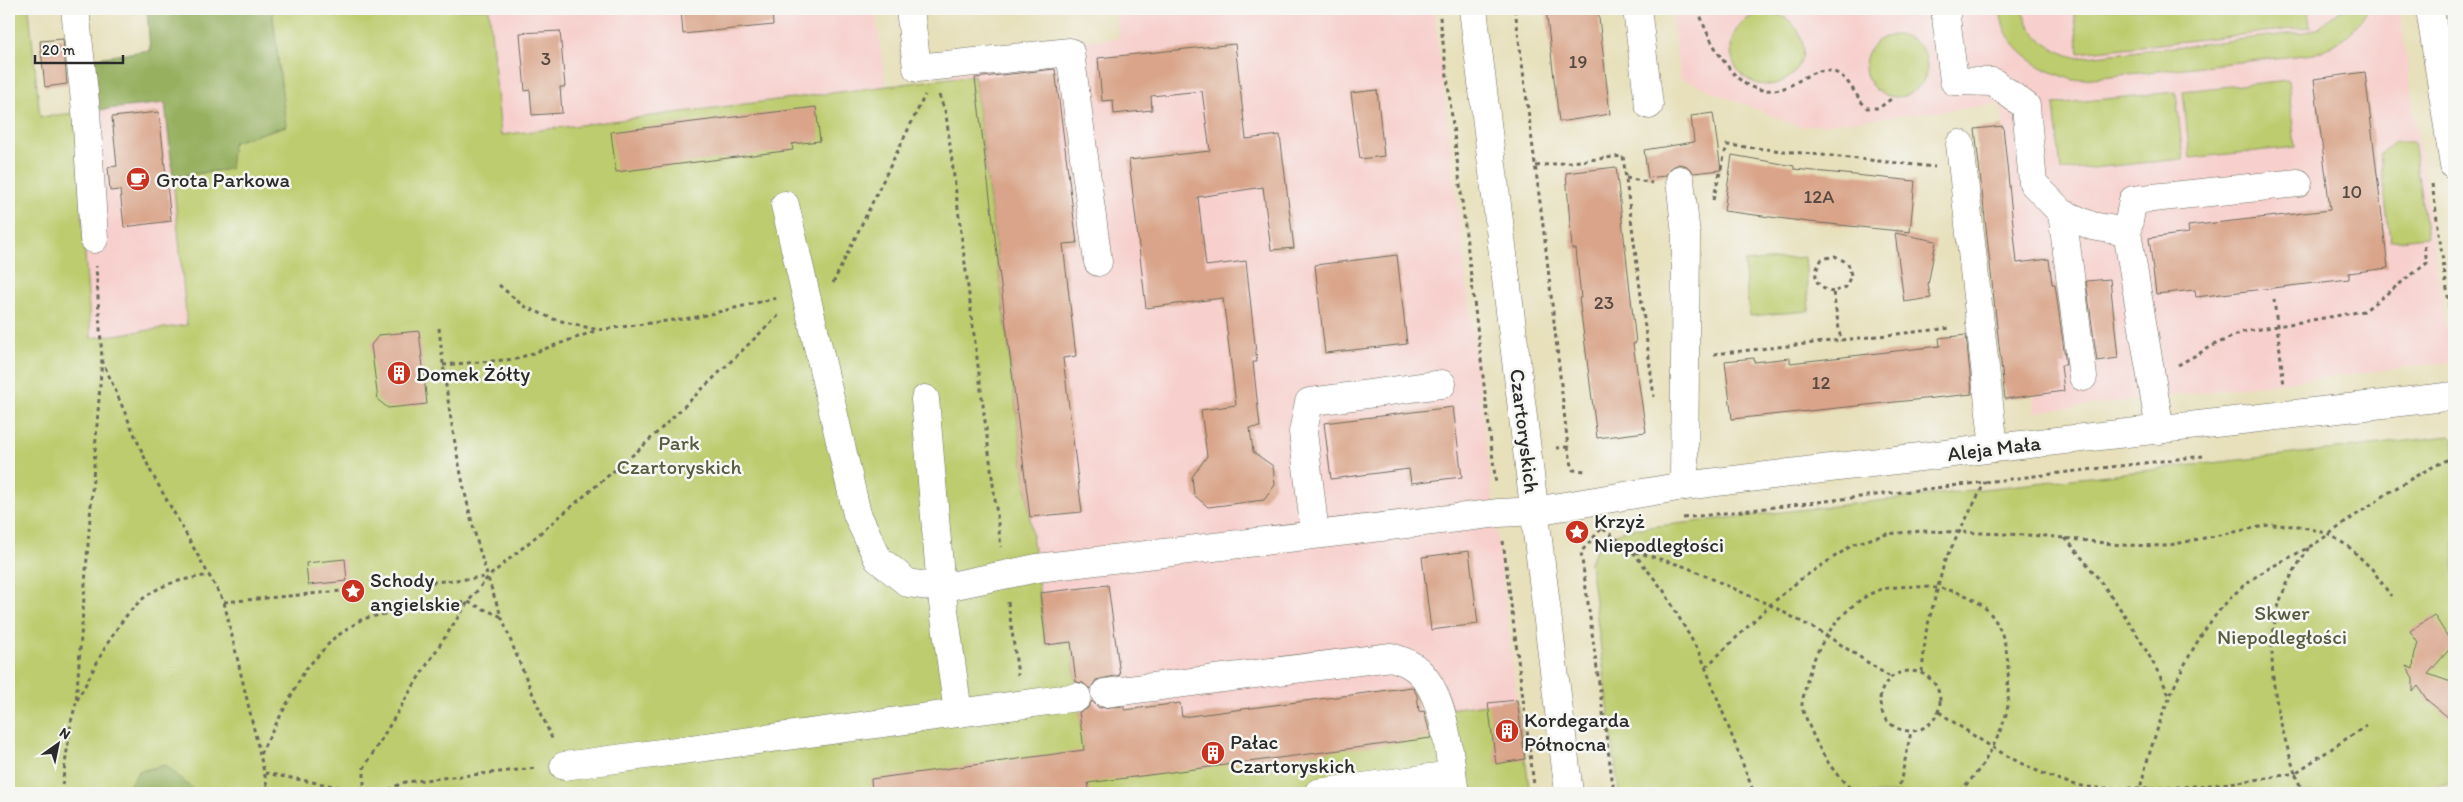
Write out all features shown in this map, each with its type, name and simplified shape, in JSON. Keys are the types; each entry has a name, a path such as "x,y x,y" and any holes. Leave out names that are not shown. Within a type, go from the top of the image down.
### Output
{"street":[{"path":"75,9 86,111 94,240"},
{"path":"910,9 925,74 1070,52 1098,262"},
{"name":"Czartoryskich","path":"1473,9 1569,793"},
{"path":"1637,9 1649,105"},
{"path":"1945,9 1954,81 1993,82 2026,106 2033,183 2062,213 2092,226 2127,232"},
{"path":"2430,9 2454,166"},
{"path":"1960,144 1994,448"},
{"path":"1680,180 1686,235 1684,486"},
{"path":"2160,430 2127,232 2133,200 2298,183"},
{"path":"785,205 858,514 878,559 908,583 942,588"},
{"path":"2062,213 2082,376"},
{"path":"1315,534 1303,432 1309,402 1442,384"},
{"name":"Aleja Mała","path":"942,588 1037,568 1498,512 1535,511 1684,486 1994,448 2454,396"},
{"path":"925,399 942,588 958,713"},
{"path":"1104,693 1391,657 1411,664 1430,684 1441,710 1453,784 1318,793"},
{"path":"564,766 1077,697"}],"path":[{"path":"1439,9 1498,512 1535,793"},
{"path":"1515,9 1536,166 1568,447 1573,470 1594,472"},
{"path":"1699,9 1701,20 1712,42 1734,74 1745,84 1767,91 1786,88 1817,71 1831,71 1841,76 1850,85 1867,108 1879,108 1890,99"},
{"path":"812,324 925,74"},
{"path":"925,74 946,114 1022,704"},
{"path":"1712,203 1727,145 1963,170"},
{"path":"1536,166 1623,156 1655,403"},
{"path":"76,703 102,359 94,240"},
{"path":"2152,381 2216,344 2243,332 2364,311 2427,263 2424,244"},
{"path":"1835,256 1848,263 1851,274 1846,287 1833,292 1824,290 1816,282 1815,269 1822,259 1835,256"},
{"path":"499,285 522,305 553,319 598,330"},
{"path":"443,365 516,359 598,330 697,317 805,291"},
{"path":"363,792 364,768 416,680 468,602 488,577 640,448 805,291"},
{"path":"1833,292 1840,341"},
{"path":"2274,298 2284,386"},
{"path":"1686,357 1980,325"},
{"path":"265,773 363,792 382,792 405,782 564,766 520,665 488,577 462,481 447,406 439,328"},
{"path":"102,359 150,470 224,602 269,793"},
{"path":"2274,387 2294,384"},
{"path":"1680,518 2213,455"},
{"path":"2139,793 2170,697 2203,633 2223,607 2246,584 2268,569 2309,548 2400,484 2454,457"},
{"path":"1922,672 1926,632 1945,560 1985,481"},
{"path":"1706,667 1770,605 1828,559 1854,544 1887,534 1921,531 1960,532 2064,538 2121,545 2165,546 2270,525 2300,526 2329,534 2349,547 2372,569 2391,596"},
{"path":"1612,526 1602,528 1581,552 1614,793"},
{"path":"1602,528 1633,551 1664,591 1706,667 1754,793"},
{"path":"2064,538 2111,593 2153,661 2170,697"},
{"path":"2303,793 2284,736 2275,691 2273,645 2278,608 2291,577 2309,548"},
{"path":"1633,551 1686,566 1770,605 1826,635 1890,677"},
{"path":"61,793 70,722 76,703 128,612 144,596 164,586 209,575"},
{"path":"392,586 488,577"},
{"path":"1856,793 1838,778 1816,745 1802,705 1808,670 1826,635 1846,612 1875,592 1904,586 1937,587 1960,592 1976,600 1995,618 2004,639 2009,672 2007,710 1992,749 1964,787 1956,793"},
{"path":"224,602 363,589"},
{"path":"260,754 306,670 334,638 362,619 411,608 468,602 502,617"},
{"path":"1906,670 1922,672 1935,682 1941,697 1939,712 1928,726 1911,732 1893,727 1881,712 1880,694 1890,677 1906,670"},
{"path":"1939,712 1992,749 2034,770 2071,783 2105,789 2166,789 2251,781 2295,773 2367,724"},
{"path":"1898,793 1911,732"}],"shaded area":[{"path":"489,9 875,9 886,86 501,135"},
{"path":"1115,9 1434,9 1517,700 1085,756 1071,643 1046,645 1030,517 946,51 1119,38"},
{"path":"1671,9 2399,9 2451,362 2035,412 2001,104 1800,127 1680,78"},
{"path":"165,103 187,325 91,338 75,113"}],"green space":[{"name":"Park Czartoryskich","path":"9,9 29,9 40,117 75,113 91,338 187,325 173,177 229,169 233,142 286,126 272,9 489,9 501,135 974,75 1046,645 1071,642 1085,756 1517,700 1530,793 9,793"},
{"path":"147,9 272,9 286,126 233,142 230,169 173,177 165,103 99,110 91,59 150,50"},
{"path":"2000,9 2021,9 2031,28 2043,41 2058,51 2078,58 2305,32 2319,27 2341,9 2368,9 2352,32 2339,42 2313,54 2074,80 2048,70 2025,56 2008,36"},
{"path":"2074,9 2308,9 2310,27 2079,53"},
{"path":"1767,13 1787,19 1797,29 1803,49 1797,69 1787,79 1767,85 1747,79 1737,69 1731,49 1737,29 1747,19"},
{"path":"1896,35 1913,40 1918,44 1922,49 1927,66 1922,83 1918,88 1913,92 1896,97 1879,92 1874,88 1870,83 1865,66 1870,49 1874,44 1879,40"},
{"path":"2288,80 2295,147 2190,158 2183,91"},
{"path":"2176,92 2183,159 2061,171 2054,104"},
{"path":"2395,142 2413,142 2427,237 2390,241 2380,154"},
{"path":"1805,257 1809,311 1749,316 1744,262"},
{"name":"Skwer Niepodległości","path":"2450,436 2454,440 2454,783 2374,793 1619,793 1590,562 1599,545 1623,530"},
{"path":"166,765 197,793 124,793 139,771"}],"building":[{"path":"681,9 772,9 773,25 683,34"},
{"path":"1546,9 1598,9 1610,114 1559,122"},
{"path":"560,31 565,87 560,87 562,113 532,115 530,90 525,91 520,33"},
{"path":"63,39 67,84 45,87 40,41"},
{"path":"1235,44 1246,139 1280,135 1294,248 1271,250 1263,187 1198,197 1206,266 1246,261 1257,362 1253,362 1260,427 1250,428 1253,452 1273,466 1275,485 1264,500 1208,507 1194,495 1192,477 1207,456 1201,410 1236,405 1223,298 1146,308 1129,160 1210,151 1202,91 1151,96 1152,110 1114,114 1113,100 1102,101 1098,58"},
{"path":"1055,69 1077,243 1063,244 1076,356 1063,358 1082,512 1030,517 975,78"},
{"path":"2365,72 2388,268 2349,273 2349,279 2196,297 2195,290 2156,294 2149,238 2189,233 2188,226 2330,210 2314,79"},
{"path":"1377,90 1384,156 1360,159 1351,93"},
{"path":"816,107 820,141 792,144 793,150 616,172 611,132"},
{"name":"Grota Parkowa","path":"159,112 171,221 124,227 120,190 110,191 108,167 117,166 112,117"},
{"path":"1713,113 1721,170 1694,173 1687,166 1679,164 1670,168 1665,176 1648,178 1644,150 1694,142 1691,116"},
{"path":"2003,126 2017,263 2049,259 2052,284 2055,284 2066,365 2061,365 2064,391 2005,399 1975,129"},
{"path":"1732,155 1794,166 1794,169 1915,181 1910,232 1724,211"},
{"path":"1616,167 1636,343 1633,344 1646,432 1597,438 1579,298 1581,298 1576,249 1572,249 1566,173"},
{"path":"1895,233 1936,241 1928,285 1931,298 1904,302"},
{"path":"1397,255 1407,344 1325,353 1315,265"},
{"path":"2110,279 2118,358 2097,361 2086,281"},
{"name":"Domek Żółty","path":"419,331 427,404 388,408 378,400 371,345 379,335"},
{"path":"1966,335 1972,394 1732,419 1725,361 1754,358 1754,362 1790,358 1790,363 1940,346 1939,338"},
{"path":"1453,407 1462,477 1411,483 1409,469 1331,479 1324,423"},
{"path":"1469,551 1478,624 1431,630 1422,557"},
{"path":"345,559 347,581 308,585 306,563"},
{"path":"1108,585 1120,675 1096,680 1090,689 1083,683 1076,682 1071,642 1046,645 1040,593"},
{"path":"2434,615 2453,645 2428,674 2454,683 2454,722 2427,700 2418,686 2413,692 2413,678 2406,666 2413,669 2418,643 2410,631"},
{"path":"1412,687 1417,695 1419,712 1424,711 1431,738 1088,783 1090,793 872,793 871,779 1084,750 1079,712 1087,709 1092,701 1099,708 1124,706 1124,710 1180,703 1182,717"},
{"name":"Kordegarda Północna","path":"1517,700 1525,759 1496,764 1488,703"}],"place":[{"name":"Grota Parkowa","path":"138,179"},
{"name":"Domek Żółty","path":"399,373"},
{"name":"Krzyż Niepodległości","path":"1577,532"},
{"name":"Schody angielskie","path":"353,591"},
{"name":"Kordegarda Północna","path":"1507,731"},
{"name":"Pałac Czartoryskich","path":"1213,753"}]}
